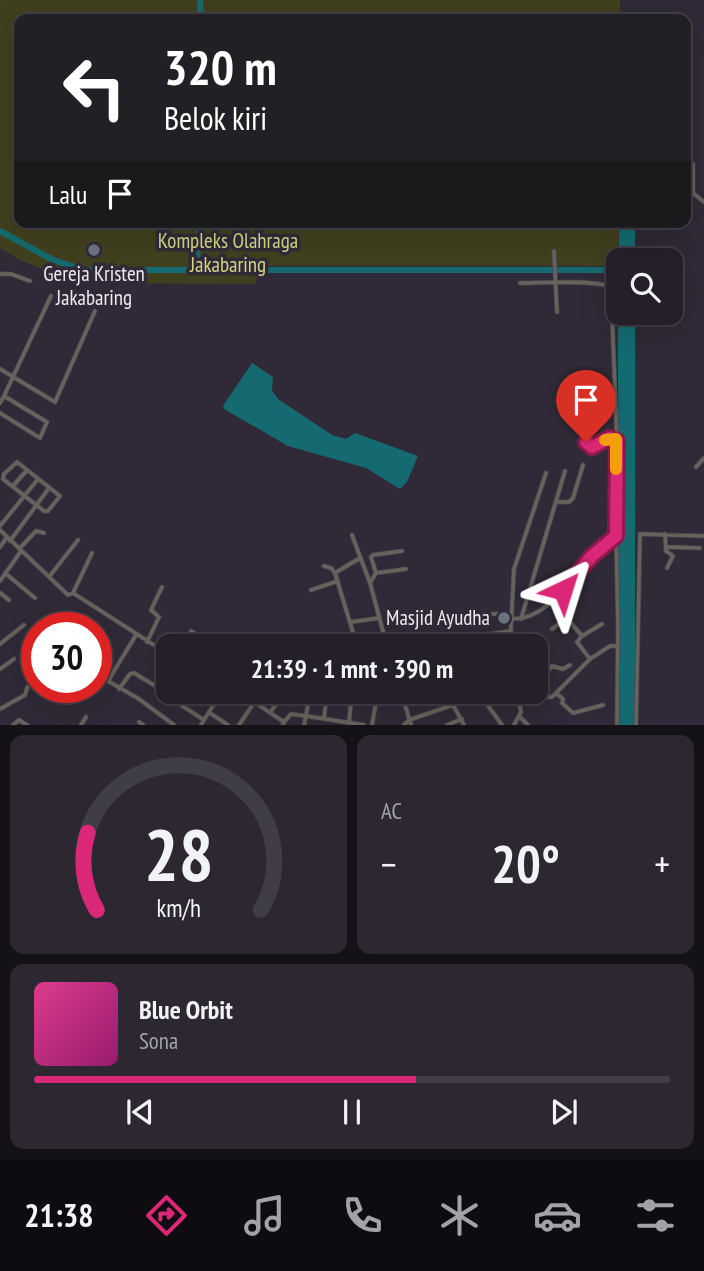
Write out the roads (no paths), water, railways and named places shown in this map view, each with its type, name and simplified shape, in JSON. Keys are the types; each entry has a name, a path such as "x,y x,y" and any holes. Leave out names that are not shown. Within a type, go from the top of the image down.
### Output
{"street":[{"path":"693,164 694,195 704,202"},
{"path":"554,251 556,312"},
{"path":"0,274 30,281"},
{"path":"520,283 607,284 611,288 616,439 617,725"},
{"path":"0,403 51,296"},
{"path":"0,369 55,402 95,311"},
{"path":"0,413 40,438 47,422 4,396"},
{"path":"588,433 586,442 592,447 609,438 616,439"},
{"path":"696,467 704,458"},
{"path":"17,462 27,470 60,498 47,511 3,479 6,472 17,462"},
{"path":"556,502 569,502 573,498 583,465"},
{"path":"12,486 27,470"},
{"path":"521,619 565,471"},
{"path":"492,634 510,632 514,569 546,473"},
{"path":"38,478 0,528 68,595 73,593 92,553"},
{"path":"0,547 49,488"},
{"path":"0,581 36,531 44,533"},
{"path":"636,725 640,534 704,536"},
{"path":"665,534 666,551 673,556 667,568"},
{"path":"352,535 370,583 384,634"},
{"path":"492,614 521,619 529,617 551,602 592,556 616,536"},
{"path":"49,577 78,540"},
{"path":"666,547 700,548"},
{"path":"370,583 376,573 372,555 402,551"},
{"path":"335,573 360,558"},
{"path":"324,566 335,573 354,634"},
{"path":"376,573 406,569"},
{"path":"5,573 35,598"},
{"path":"311,590 338,581"},
{"path":"147,642 159,617 151,610 162,587"},
{"path":"0,593 9,600"},
{"path":"73,593 156,647"},
{"path":"540,593 582,636"},
{"path":"351,622 379,618"},
{"path":"552,629 567,618"},
{"path":"590,660 576,642 602,624"},
{"path":"0,644 21,627"},
{"path":"191,631 196,634"},
{"path":"136,635 107,680 174,725"},
{"path":"548,696 550,698 557,694 590,660 609,647 618,646"},
{"path":"0,669 14,659"},
{"path":"548,671 552,666 563,669 570,665"},
{"path":"119,689 130,674 134,673 156,686"},
{"path":"557,694 573,713 603,705"},
{"path":"0,709 21,698"},
{"path":"178,704 204,723 215,704"},
{"path":"239,725 252,704"},
{"path":"258,704 284,724 291,715 365,725"},
{"path":"270,713 276,704"},
{"path":"304,725 308,704"},
{"path":"324,719 326,704"},
{"path":"349,723 351,704"},
{"path":"372,725 376,704"},
{"path":"404,704 410,723"},
{"path":"487,704 502,725"},
{"path":"514,725 520,717 520,704"},
{"path":"404,725 453,705 464,725"},
{"path":"209,712 228,725"},
{"path":"80,725 86,717"},
{"path":"520,717 528,725"},
{"path":"447,725 462,719"},
{"path":"13,725 19,720 27,725"}],"water":[{"path":"619,228 635,228 635,248 619,248"},
{"path":"618,325 635,325 635,725 618,725"},
{"path":"252,363 273,377 272,391 278,399 332,435 346,439 355,433 418,456 407,482 400,489 366,468 288,446 224,409 223,406"}],"waterway":[{"path":"200,0 201,14"},
{"path":"196,270 200,228"},
{"path":"0,231 51,259 83,270 606,270"}],"place":[{"name":"Gereja Kristen Jakabaring","path":"94,250"},
{"name":"Masjid Ayudha","path":"504,618"}],"park label":[{"name":"Kompleks Olahraga Jakabaring","path":"228,253"}]}
